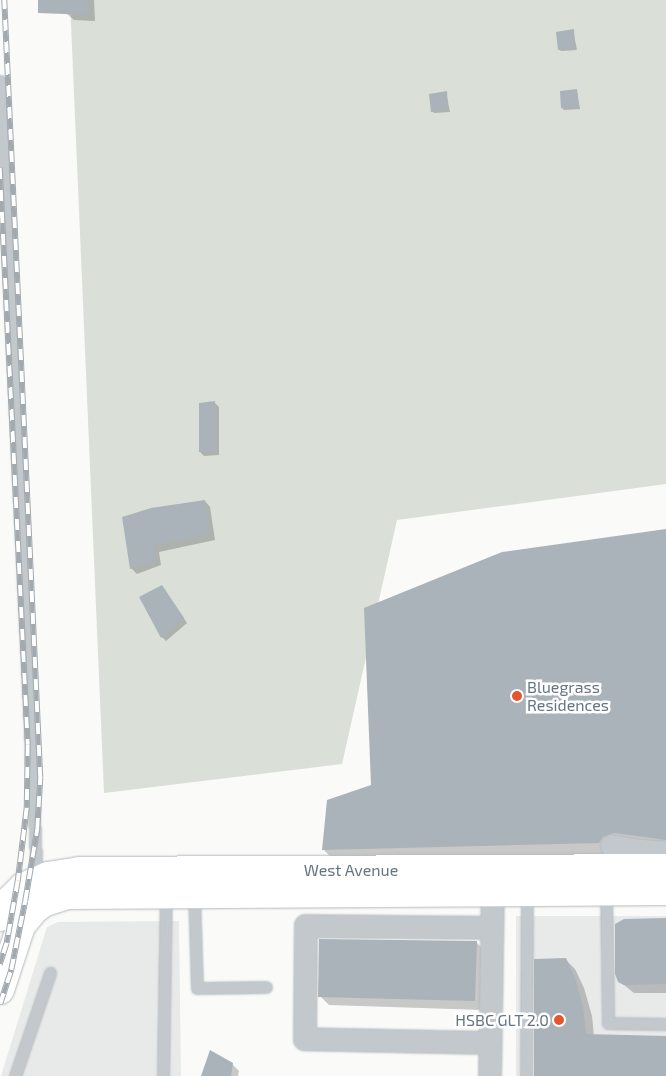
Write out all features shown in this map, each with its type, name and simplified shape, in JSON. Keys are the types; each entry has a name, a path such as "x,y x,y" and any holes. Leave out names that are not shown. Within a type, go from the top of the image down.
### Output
{"main road":[{"name":"West Avenue","path":"666,868 493,880 194,893 81,894 62,896 41,891 48,876 80,871 493,880 527,892 666,891"},
{"path":"0,917 10,900 23,888 41,891 35,909 21,926 0,990"}],"street":[{"path":"612,846 666,853"},
{"path":"490,1076 493,880"},
{"path":"490,1044 305,1039 306,926 492,928"}],"lane":[{"path":"0,81 41,891"},
{"path":"606,891 608,1023 666,1024"},
{"path":"526,1076 527,892"},
{"path":"163,1076 166,893"},
{"path":"194,893 197,988 266,986"},
{"path":"15,1076 50,973"}],"shaded area":[{"path":"70,0 666,0 666,484 397,520 342,764 104,793"},
{"path":"516,916 666,916 666,1076 516,1076"},
{"path":"179,921 181,1076 1,1076 47,927 58,922"}],"building":[{"path":"38,0 88,0 89,15 38,13"},
{"path":"574,29 575,49 558,50 556,32"},
{"path":"577,89 579,107 561,108 560,91"},
{"path":"447,91 448,110 431,112 429,94"},
{"path":"215,401 215,451 199,452 199,403"},
{"path":"205,500 210,534 154,546 156,560 130,569 122,517 151,508"},
{"name":"Bluegrass Residences","path":"666,529 666,840 614,833 603,837 599,843 322,850 327,800 371,785 364,608 502,552"},
{"path":"162,585 184,618 161,638 139,597"},
{"path":"666,918 666,984 624,985 618,982 615,974 615,924 624,919"},
{"path":"319,939 477,941 475,1001 318,997"},
{"name":"HSBC GLT 2.0","path":"566,958 575,978 583,1006 586,1034 666,1036 666,1076 534,1076 534,959"},
{"path":"210,1050 233,1063 231,1076 201,1076"}],"railway":[{"path":"0,1004 11,970 25,901 37,829 40,778 4,0"},
{"path":"0,168 28,745 27,808 18,881 7,943 0,965"}],"place":[{"name":"Bluegrass Residences","path":"517,696"},
{"name":"HSBC GLT 2.0","path":"559,1020"}]}
